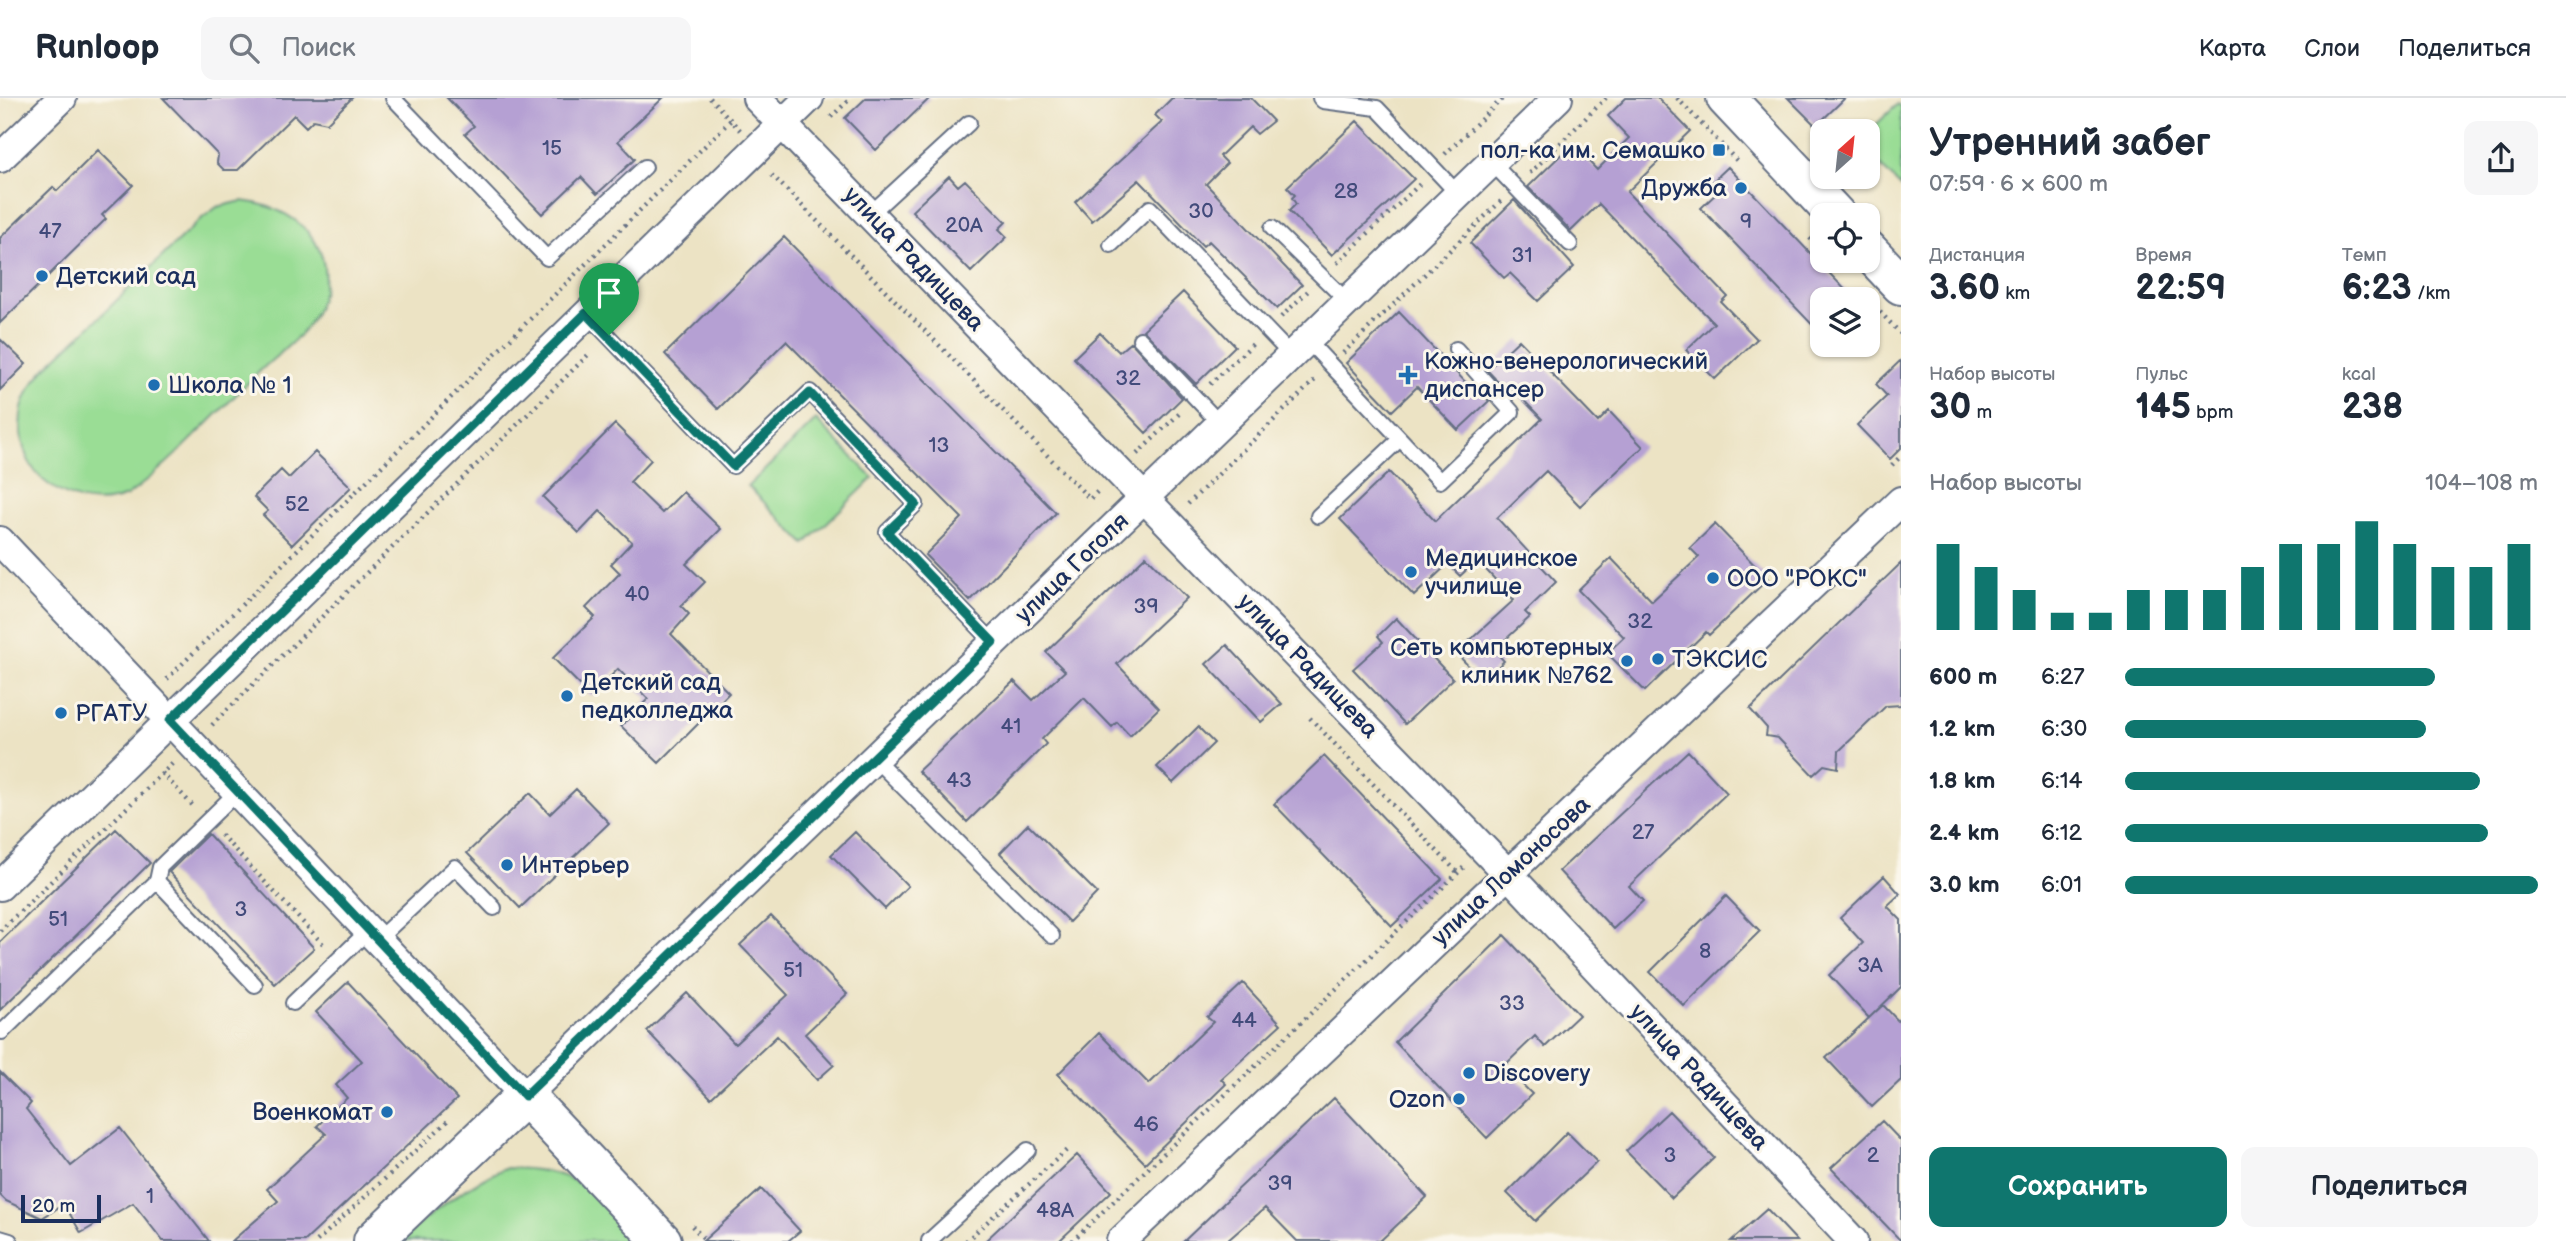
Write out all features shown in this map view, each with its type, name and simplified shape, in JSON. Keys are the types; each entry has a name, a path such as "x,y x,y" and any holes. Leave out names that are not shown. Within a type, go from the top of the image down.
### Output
{"street":[{"path":"0,158 62,98"},
{"name":"улица Радищева","path":"757,98 1120,470 1508,874 1853,1241"},
{"path":"0,886 809,98"},
{"name":"улица Гоголя","path":"373,1241 1558,98"},
{"path":"1726,98 1843,203"},
{"path":"1880,243 1901,285"},
{"name":"улица Ломоносова","path":"1121,1241 1901,501"},
{"path":"0,541 662,1241"}],"lane":[{"path":"393,98 547,258 645,167"},
{"path":"1320,98 1323,101 1375,103 1459,195"},
{"path":"870,214 968,123"},
{"path":"1492,163 1570,244"},
{"path":"1111,246 1150,208 1267,330 1331,365 1440,481 1512,412 1456,349"},
{"path":"1272,228 1348,302"},
{"path":"586,313 733,466 810,393 916,504 887,532 993,642"},
{"path":"1140,339 1221,425"},
{"path":"1318,516 1400,439"},
{"path":"874,758 1052,936"},
{"path":"0,1030 2,1032 157,881 160,867 238,791"},
{"path":"293,1003 338,959 373,935 455,867 494,908"},
{"path":"157,881 256,985"},
{"path":"929,1241 1028,1150"},
{"path":"0,1238 10,1241"}],"path":[{"path":"762,184 850,98"},
{"path":"772,175 1090,499 1420,184 1432,166 1503,98"},
{"path":"1169,521 1606,98"},
{"path":"149,698 730,120"},
{"path":"0,931 609,335"},
{"path":"1892,465 1901,456"},
{"path":"1310,718 1458,873"},
{"path":"162,773 338,959"},
{"path":"1072,1241 1483,849"},
{"path":"317,1241 461,1109"},
{"path":"967,1241 1069,1148"}],"green space":[{"path":"1898,104 1901,107 1901,187 1880,165 1880,121"},
{"path":"242,201 285,214 302,226 315,241 322,258 325,278 321,299 310,322 179,452 127,496 96,502 57,490 31,465 22,441 23,403 33,383 54,359 201,219 217,207"},
{"path":"816,420 873,478 805,544 748,486"},
{"path":"505,1168 550,1172 582,1185 639,1241 400,1241 449,1200"}],"building":[{"path":"163,98 352,98 327,123 313,120 306,127 294,115 238,170 224,170 217,163 218,155"},
{"path":"447,98 663,98 618,141 635,159 597,194 581,177 542,214 465,134 474,126"},
{"path":"866,98 930,98 876,150 845,118"},
{"path":"1172,98 1251,98 1273,121 1257,134 1250,127 1220,156 1227,163 1206,184 1302,285 1277,309 1209,241 1203,246 1139,180 1092,221 1075,202 1162,122 1155,115"},
{"path":"1626,98 1658,98 1690,131 1627,192 1727,296 1721,302 1757,339 1715,379 1686,350 1714,323 1599,204 1571,231 1528,187 1572,144 1597,170 1629,138 1608,116"},
{"path":"1788,98 1845,98 1823,119 1810,120"},
{"path":"1357,121 1414,179 1332,255 1289,211 1296,204 1292,198 1295,195 1287,187"},
{"path":"98,150 133,185 102,215 106,219 0,323 0,238 53,187 57,191"},
{"path":"1728,167 1810,253 1810,273 1829,273 1843,287 1810,287 1810,322 1701,208 1719,191 1711,183"},
{"path":"949,176 958,186 965,180 1006,222 999,229 1007,237 971,272 912,211"},
{"path":"1514,200 1574,267 1538,301 1510,273 1504,278 1470,243"},
{"path":"784,237 1056,513 970,601 925,555 962,518 786,341 718,409 665,354"},
{"path":"1183,292 1235,346 1196,384 1143,330"},
{"name":"Кожно-венерологический диспансер","path":"1399,312 1470,387 1473,383 1489,401 1458,430 1417,387 1392,411 1346,363"},
{"path":"1100,333 1119,352 1131,342 1182,398 1146,433 1074,358"},
{"path":"0,339 26,364 0,390"},
{"path":"1519,340 1598,422 1609,411 1643,447 1580,506 1546,471 1497,518 1556,582 1525,612 1530,617 1494,650 1504,661 1483,681 1456,653 1514,600 1477,560 1460,576 1448,564 1414,596 1340,519 1389,472 1435,521 1542,419 1507,383 1503,387 1487,370"},
{"path":"1901,360 1901,448 1890,459 1857,425 1887,396 1876,384"},
{"path":"615,424 651,460 630,482 662,513 683,492 721,529 686,564 705,582 681,606 689,614 671,634 729,693 659,763 621,726 648,699 618,669 591,696 553,658 595,617 586,608 620,573 611,564 632,542 600,511 579,533 543,497"},
{"path":"315,452 351,487 292,545 263,515 268,511 254,497 281,470 289,478"},
{"path":"1715,524 1768,579 1709,635 1706,632 1645,691 1607,653 1624,637 1578,590 1611,558 1652,601 1699,557 1690,548"},
{"path":"1146,556 1187,598 1117,664 1159,708 1130,736 1117,722 1112,727 1084,698 1042,739 1046,744 967,822 918,771 1014,681 1033,700 1065,671 1046,652"},
{"path":"1901,563 1901,705 1886,706 1839,751 1838,768 1824,765 1813,775 1778,738 1766,736 1767,728 1750,709"},
{"path":"1396,618 1453,679 1405,724 1353,669 1383,642 1378,636"},
{"path":"1227,645 1282,704 1261,722 1206,664"},
{"path":"1198,727 1214,743 1173,783 1157,767"},
{"path":"1688,751 1727,793 1629,886 1643,901 1613,929 1559,871"},
{"path":"1324,756 1442,879 1392,926 1274,804"},
{"path":"576,789 609,823 520,908 467,853 530,793 550,814"},
{"path":"1028,824 1097,893 1069,922 1000,853"},
{"path":"116,829 150,863 0,1010 0,942"},
{"path":"855,832 908,886 885,909 831,855"},
{"path":"208,834 314,948 275,984 169,872"},
{"path":"1884,876 1900,894 1887,906 1901,920 1901,987 1869,1018 1829,975 1863,943 1840,918"},
{"path":"1726,896 1760,931 1684,1006 1650,972"},
{"path":"771,916 847,994 805,1034 834,1065 817,1080 777,1036 711,1098 647,1031 687,993 735,1044 788,995 740,945"},
{"path":"1504,935 1579,1015 1545,1047 1535,1036 1504,1066 1532,1094 1487,1138 1395,1042"},
{"name":"Военкомат","path":"348,982 457,1099 305,1241 232,1241 278,1201 267,1189 326,1134 317,1126 347,1098 336,1085 362,1061 316,1012"},
{"path":"1243,983 1281,1024 1221,1079 1226,1084 1145,1163 1058,1074 1099,1033 1149,1084 1213,1022 1207,1017"},
{"path":"1883,1005 1901,1024 1901,1080 1872,1107 1826,1058"},
{"path":"0,1072 31,1103 26,1109 71,1166 120,1128 209,1241 163,1241 133,1203 81,1233 64,1204 42,1218 6,1201 0,1195"},
{"path":"1334,1098 1427,1197 1380,1241 1297,1241 1265,1208 1227,1241 1184,1241"},
{"path":"1669,1111 1714,1158 1672,1198 1626,1151"},
{"path":"1882,1121 1901,1141 1901,1241 1831,1168"},
{"path":"1567,1132 1597,1162 1535,1221 1507,1193"},
{"path":"1077,1155 1111,1192 1059,1241 985,1241"},
{"path":"761,1189 800,1231 788,1241 703,1241"},
{"path":"1767,1209 1797,1241 1731,1241"}],"place":[{"name":"пол-ка им. Семашко","path":"1719,150"},
{"name":"Дружба","path":"1741,188"},
{"name":"Детский сад","path":"42,276"},
{"name":"Кожно-венерологический диспансер","path":"1408,375"},
{"name":"Школа № 1","path":"154,385"},
{"name":"Медицинское училище","path":"1411,572"},
{"name":"ООО \"РОКС\"","path":"1713,578"},
{"name":"ТЭКСИС","path":"1658,659"},
{"name":"Сеть компьютерных клиник №762","path":"1627,661"},
{"name":"Детский сад педколледжа","path":"567,696"},
{"name":"РГАТУ","path":"61,713"},
{"name":"Интерьер","path":"507,865"},
{"name":"Discovery","path":"1469,1073"},
{"name":"Ozon","path":"1459,1099"},
{"name":"Военкомат","path":"387,1112"}],"route":[{"path":"586,313 609,335 733,466 810,393 916,504 887,532 993,642 525,1096 170,720 586,313"}]}
